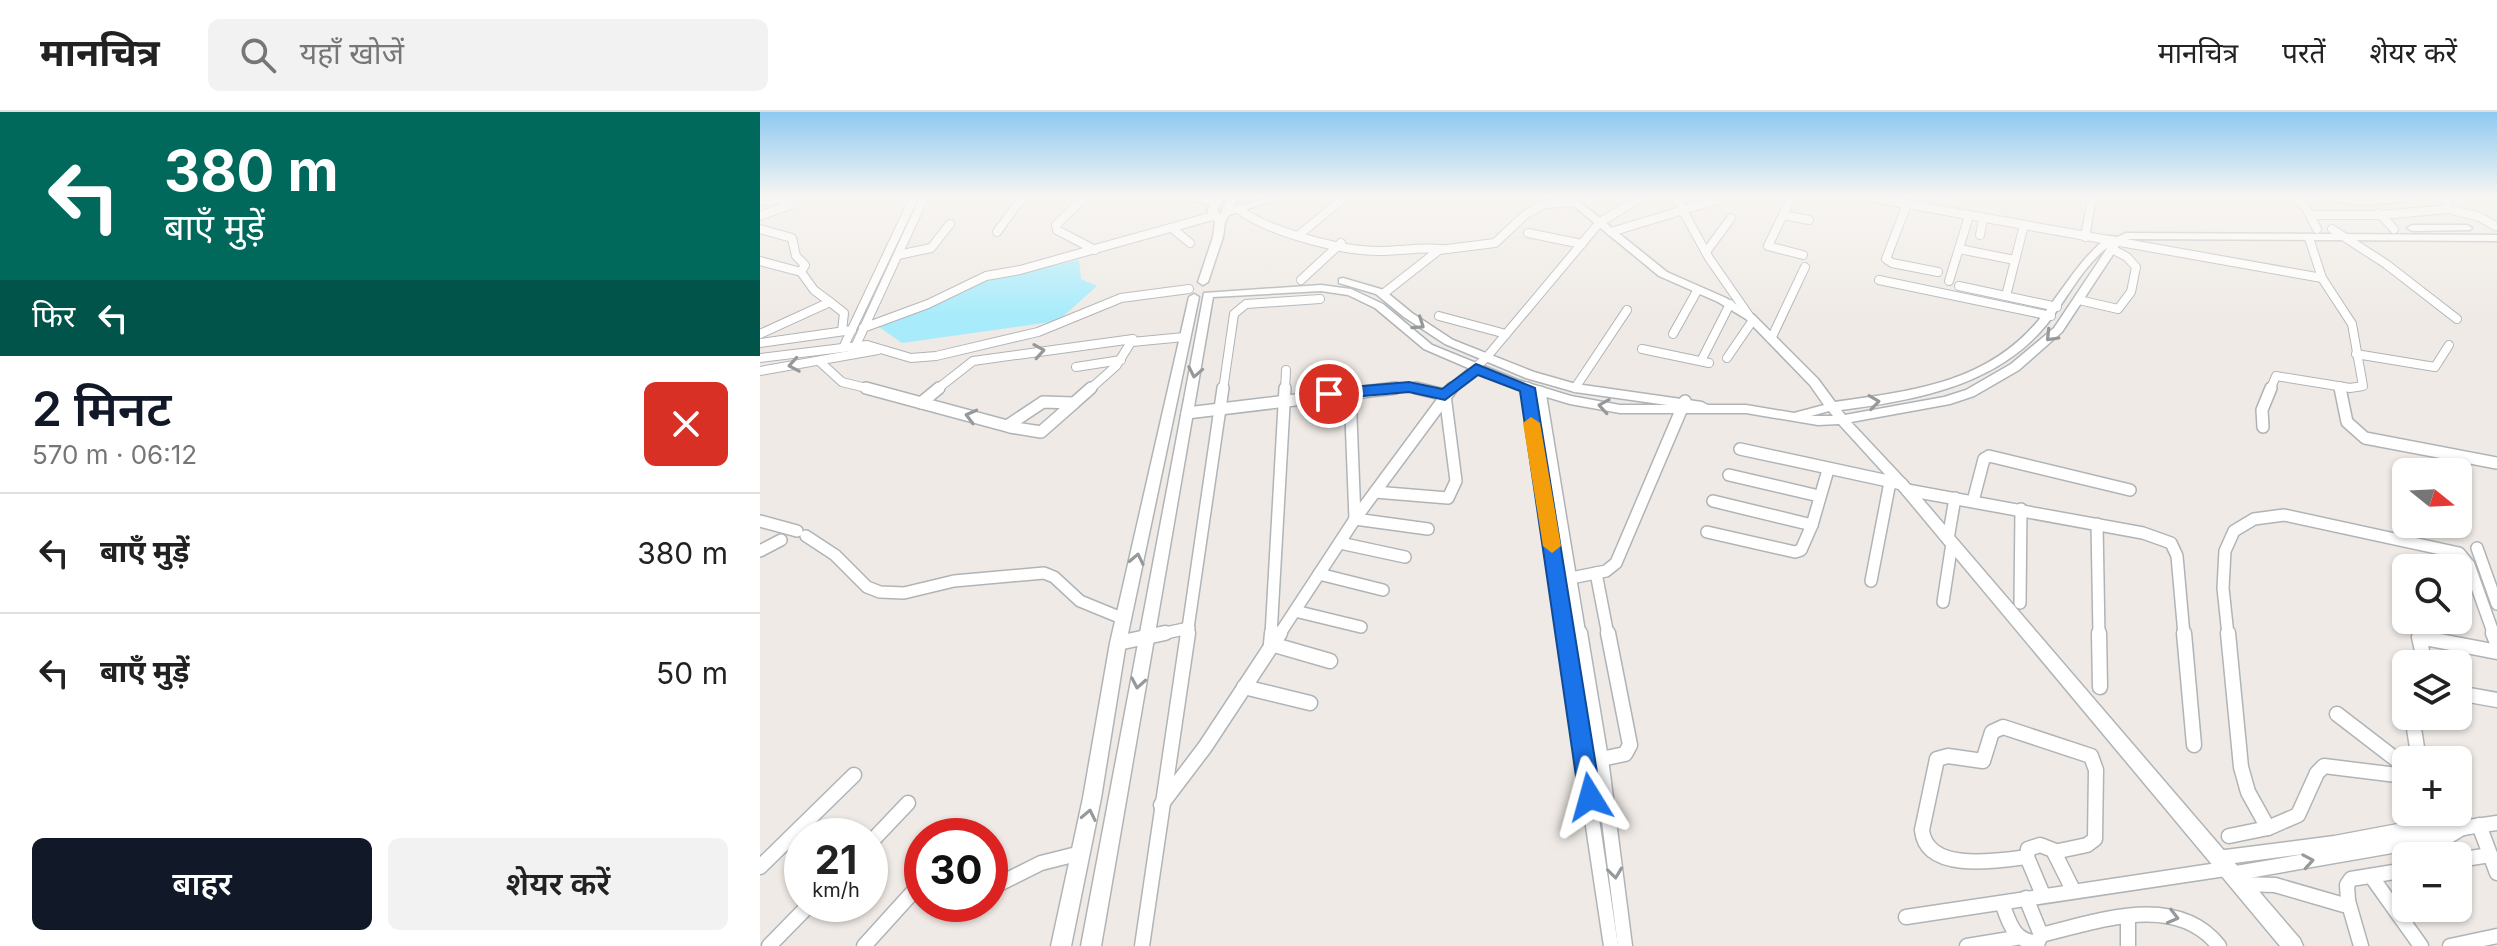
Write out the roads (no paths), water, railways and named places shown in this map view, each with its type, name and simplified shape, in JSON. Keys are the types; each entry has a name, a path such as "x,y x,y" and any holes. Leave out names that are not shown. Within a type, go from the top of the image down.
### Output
{"street":[{"path":"788,237 792,238 796,256 805,265 801,272"},
{"path":"844,346 896,237"},
{"path":"852,330 906,237"},
{"path":"898,255 931,248 940,237"},
{"path":"1070,237 1095,250"},
{"path":"760,343 852,330 928,304 986,276 1020,270 1141,237"},
{"path":"1183,237 1190,243"},
{"path":"1061,946 1081,853 1118,643 1182,341 1201,291 1215,237"},
{"path":"1313,237 1375,251 1491,244 1499,237"},
{"path":"1547,237 1582,244"},
{"path":"1161,805 1244,687 1355,519 1445,395 1486,358 1588,237"},
{"path":"1617,237 1663,274 1730,304 1751,319 1814,382 1837,414 1950,541 2293,946"},
{"path":"1697,237 1751,319"},
{"path":"1706,252 1717,237"},
{"path":"1772,237 1768,246 1803,255"},
{"path":"1896,237 1886,259 1892,263 1938,272"},
{"path":"1949,281 1963,237"},
{"path":"2006,296 2021,237"},
{"path":"2085,237 2322,278"},
{"path":"1201,291 1321,288 1351,292 1379,306 1428,347 1476,369 1540,392 1620,409 1706,407 1798,416 1818,421 1947,386 2017,348 2054,311 2086,263 2124,237"},
{"path":"2263,427 2262,410 2276,376 2339,386 2363,386 2352,324 2322,278 2314,237"},
{"path":"2339,237 2497,238"},
{"path":"2346,238 2386,264 2457,319"},
{"path":"1301,280 1341,243"},
{"path":"1837,414 1922,407 1970,393 2028,358 2058,330 2112,244"},
{"path":"2079,300 2118,309 2131,292 2136,267 2112,244"},
{"path":"1383,294 1408,277 1421,262 1443,249"},
{"path":"1959,249 2015,260"},
{"path":"760,261 801,272 814,290 846,314 856,345"},
{"path":"1771,339 1805,267"},
{"path":"760,358 856,345 911,358 955,353 1038,332 1094,309 1201,291 1301,280 1343,281 1383,294 1426,329 1486,358 1575,388 1683,406"},
{"path":"1879,280 2054,311"},
{"path":"1959,286 2054,311"},
{"path":"1091,946 1187,413 1201,291"},
{"path":"1673,334 1697,291"},
{"path":"1142,946 1236,310 1246,304 1320,299"},
{"path":"760,334 830,302"},
{"path":"1642,349 1705,362 1730,304"},
{"path":"1575,388 1627,310"},
{"path":"1439,316 1506,334"},
{"path":"1727,358 1751,319"},
{"path":"819,361 842,382 1007,426 1041,432 1121,360 1133,338 973,361 921,403"},
{"path":"1131,346 1182,341"},
{"path":"2356,354 2435,367 2449,345"},
{"path":"760,371 883,350"},
{"path":"1076,367 1121,360"},
{"path":"1271,644 1286,370"},
{"path":"2339,386 2347,422 2365,438 2497,463"},
{"path":"1187,413 1409,387 1445,395"},
{"path":"1527,388 1602,764 1625,946"},
{"path":"1350,392 1355,519"},
{"path":"1540,392 1586,770 1611,946"},
{"path":"1375,492 1448,498 1456,481 1445,395"},
{"path":"1007,426 1017,424 1043,402 1074,403"},
{"path":"1564,579 1596,573 1616,563 1683,406"},
{"path":"1740,449 1955,498 2162,538 2174,548 2194,745"},
{"path":"1973,501 1984,459 1989,456 2130,490"},
{"path":"1707,532 1795,552 1805,546 1828,470"},
{"path":"1729,475 1819,496"},
{"path":"1871,581 1900,485"},
{"path":"1943,602 1955,498"},
{"path":"1713,501 1812,525"},
{"path":"2020,603 2021,509"},
{"path":"2268,828 2243,777 2235,681 2224,605 2225,558 2230,536 2240,527 2261,517 2284,515 2459,553 2469,565 2497,643"},
{"path":"1355,519 1428,529"},
{"path":"760,521 801,534 835,555 874,591 904,593 954,581 1044,573 1054,577 1080,601 1124,619"},
{"path":"2097,524 2100,687"},
{"path":"760,551 781,540"},
{"path":"1340,543 1405,557"},
{"path":"2477,548 2497,604"},
{"path":"1586,770 1625,754 1630,745 1596,573"},
{"path":"1319,574 1383,590"},
{"path":"1295,611 1361,627"},
{"path":"1118,643 1189,628"},
{"path":"2422,650 2419,637 2497,652"},
{"path":"1271,644 1330,661"},
{"path":"1244,687 1310,703"},
{"path":"2472,696 2497,700"},
{"path":"2337,714 2392,759"},
{"path":"2027,857 1978,864 1933,853 1923,840 1922,830 1937,759 1945,756 1983,761 1992,732 2003,727 2091,756 2096,770 2095,839 2087,845 2054,852"},
{"path":"2229,836 2268,828 2298,815 2317,773 2324,766 2392,769"},
{"path":"760,867 854,775"},
{"path":"888,824 908,803"},
{"path":"1906,917 2073,890 2228,871 2340,849 2449,836 2468,827 2497,823"},
{"path":"2468,827 2490,855 2497,873"},
{"path":"2043,895 2027,857 2028,849 2035,846 2047,846 2054,852 2073,890"},
{"path":"1008,880 1041,863 1081,853"},
{"path":"2472,858 2490,855"},
{"path":"2228,871 2339,904 2348,901"},
{"path":"2361,946 2348,901 2348,881 2392,872"},
{"path":"2371,876 2421,946"},
{"path":"2002,903 2016,938 2028,945 2038,942 2041,935 2026,898"},
{"path":"864,946 904,902"},
{"path":"2041,935 2159,913 2193,922 2209,933 2219,946"},
{"path":"2128,917 2128,946"},
{"path":"769,946 792,922"},
{"path":"2450,946 2497,936"},
{"path":"1967,946 2016,938"}],"water":[{"path":"1079,260 1081,279 1097,286 1058,321 902,343 879,327 984,281"}]}
